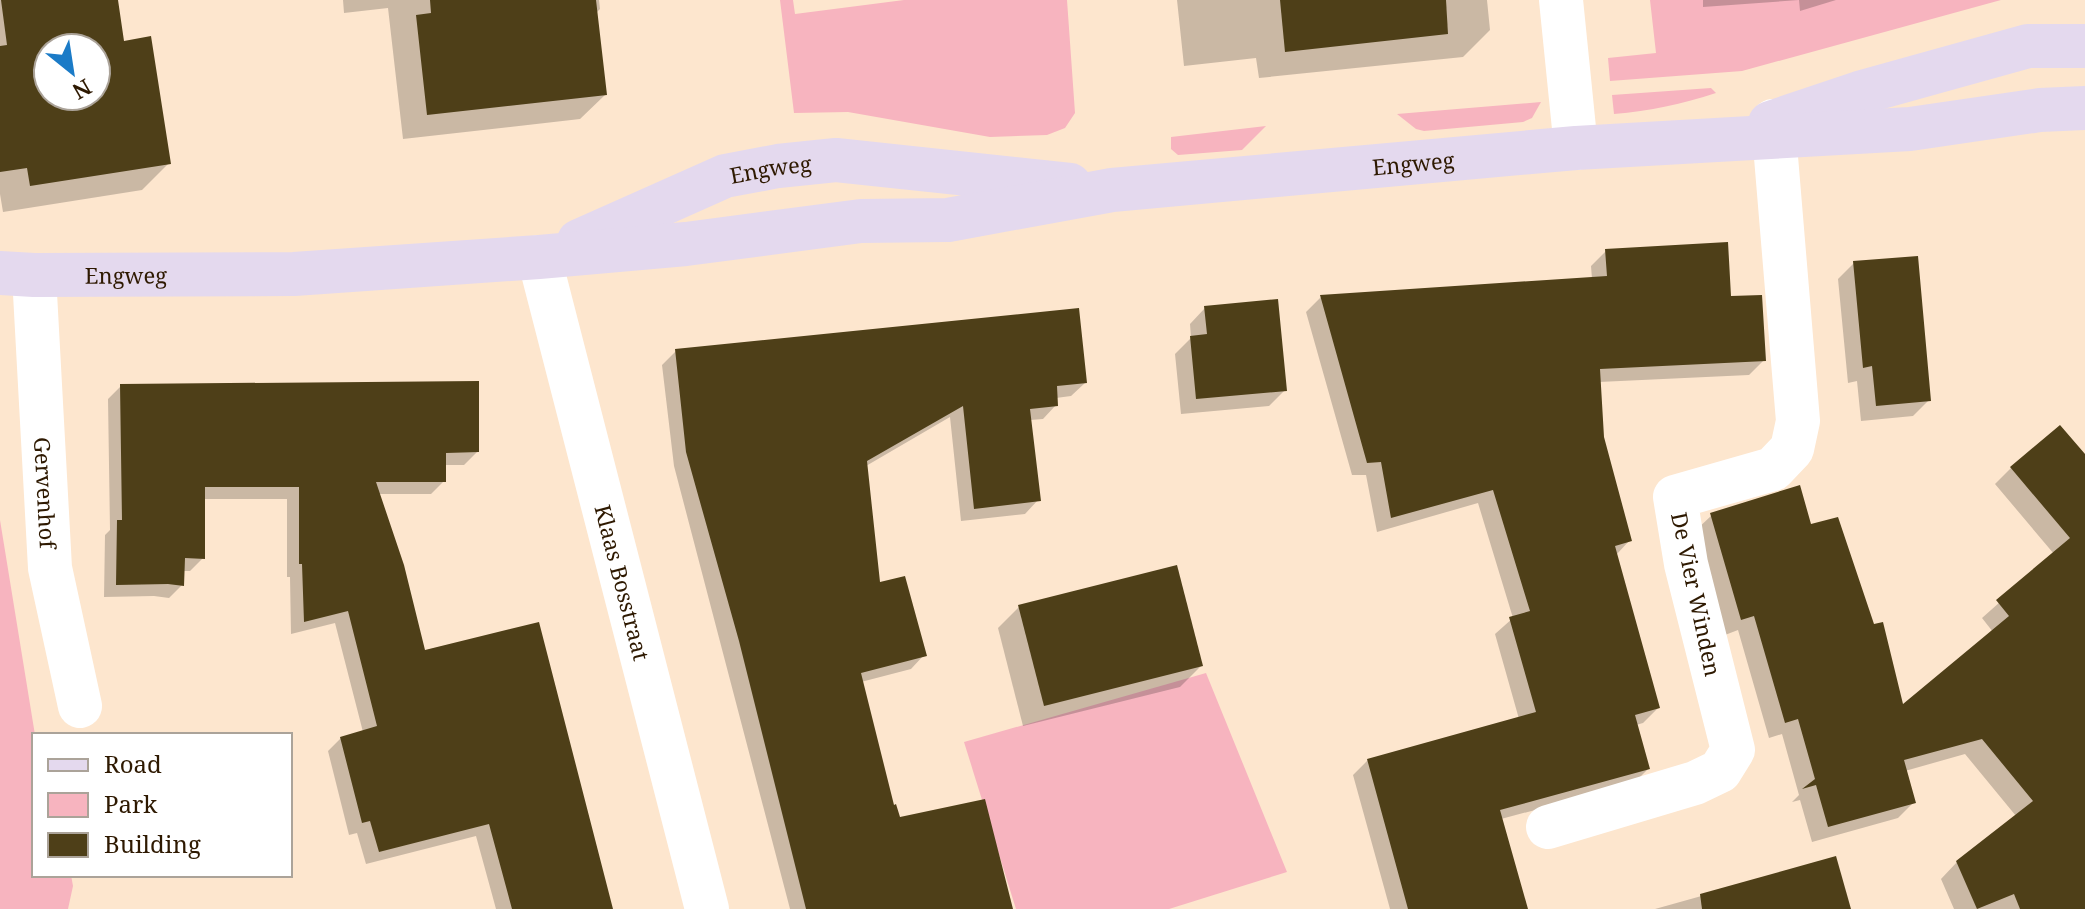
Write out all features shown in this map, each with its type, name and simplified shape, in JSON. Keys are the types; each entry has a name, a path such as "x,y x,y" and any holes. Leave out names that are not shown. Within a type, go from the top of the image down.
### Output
{"street":[{"path":"1561,0 1576,148"},
{"name":"Engweg","path":"1773,130 1859,93 2028,46 2085,46"},
{"name":"Engweg","path":"17,274 294,274 539,257 686,244 861,221 948,220 1112,190 1576,148 1714,141 1773,130 1910,129 2040,110 2085,108"},
{"name":"De Vier Winden","path":"1548,827 1695,783 1720,771 1733,750 1686,564 1675,497 1773,469 1792,449 1798,421 1773,130"},
{"name":"Engweg","path":"539,257 725,176 778,166 836,160 1112,190"},
{"name":"Klaas Bosstraat","path":"539,257 707,909"},
{"name":"Gervenhof","path":"17,274 50,568 80,706"}],"green space":[{"path":"780,0 793,0 795,14 904,0 1067,0 1075,113 1065,128 1047,135 990,137 848,112 794,113"},
{"path":"1650,0 2001,0 1742,71 1610,81 1608,58 1656,53"},
{"path":"1711,88 1716,93 1666,106 1614,114 1612,95"},
{"path":"1541,102 1532,118 1523,122 1424,131 1416,129 1397,114"},
{"path":"1266,126 1242,150 1178,155 1171,149 1171,137"},
{"path":"0,520 35,733 32,733 32,877 71,877 73,886 68,909 0,909"},
{"path":"1206,673 1287,872 1169,909 1016,909 964,742"}],"building":[{"path":"1,0 118,0 124,41 151,36 171,164 30,186 27,168 0,172 0,46 7,45"},
{"path":"430,0 596,0 607,95 427,115 416,15 431,13"},
{"path":"1280,0 1446,0 1448,34 1285,52"},
{"path":"1728,242 1731,296 1762,295 1766,361 1600,369 1604,437 1632,541 1615,546 1660,708 1635,715 1650,769 1500,810 1528,909 1408,909 1367,759 1536,712 1509,617 1530,611 1493,490 1391,518 1381,462 1367,463 1320,295 1607,276 1605,249"},
{"path":"1918,256 1931,401 1876,406 1872,366 1863,368 1853,261"},
{"path":"1278,299 1287,391 1196,399 1190,336 1207,334 1204,306"},
{"path":"1079,308 1087,383 1057,386 1058,406 1030,409 1041,501 974,509 963,406 867,461 880,582 905,576 927,656 861,673 894,805 900,817 985,799 1013,909 806,909 739,641 686,452 675,349"},
{"path":"479,381 479,452 446,453 446,482 376,482 404,565 425,650 539,622 613,909 512,909 489,824 379,852 370,821 362,823 340,737 377,726 348,611 304,622 302,564 299,564 299,487 205,487 205,559 185,558 184,586 116,585 117,520 122,520 120,384"},
{"path":"2060,425 2085,454 2085,909 2020,909 2014,894 1977,909 1956,861 2033,801 1982,739 1904,760 1916,803 1828,827 1816,785 1802,789 1815,779 1798,719 1785,723 1754,616 1741,620 1710,513 1800,485 1811,524 1838,517 1874,624 1883,622 1903,704 2009,616 1996,600 2070,538 2010,467"},
{"path":"1177,565 1203,666 1044,706 1018,605"},
{"path":"1836,856 1851,909 1702,909 1700,894"}]}
